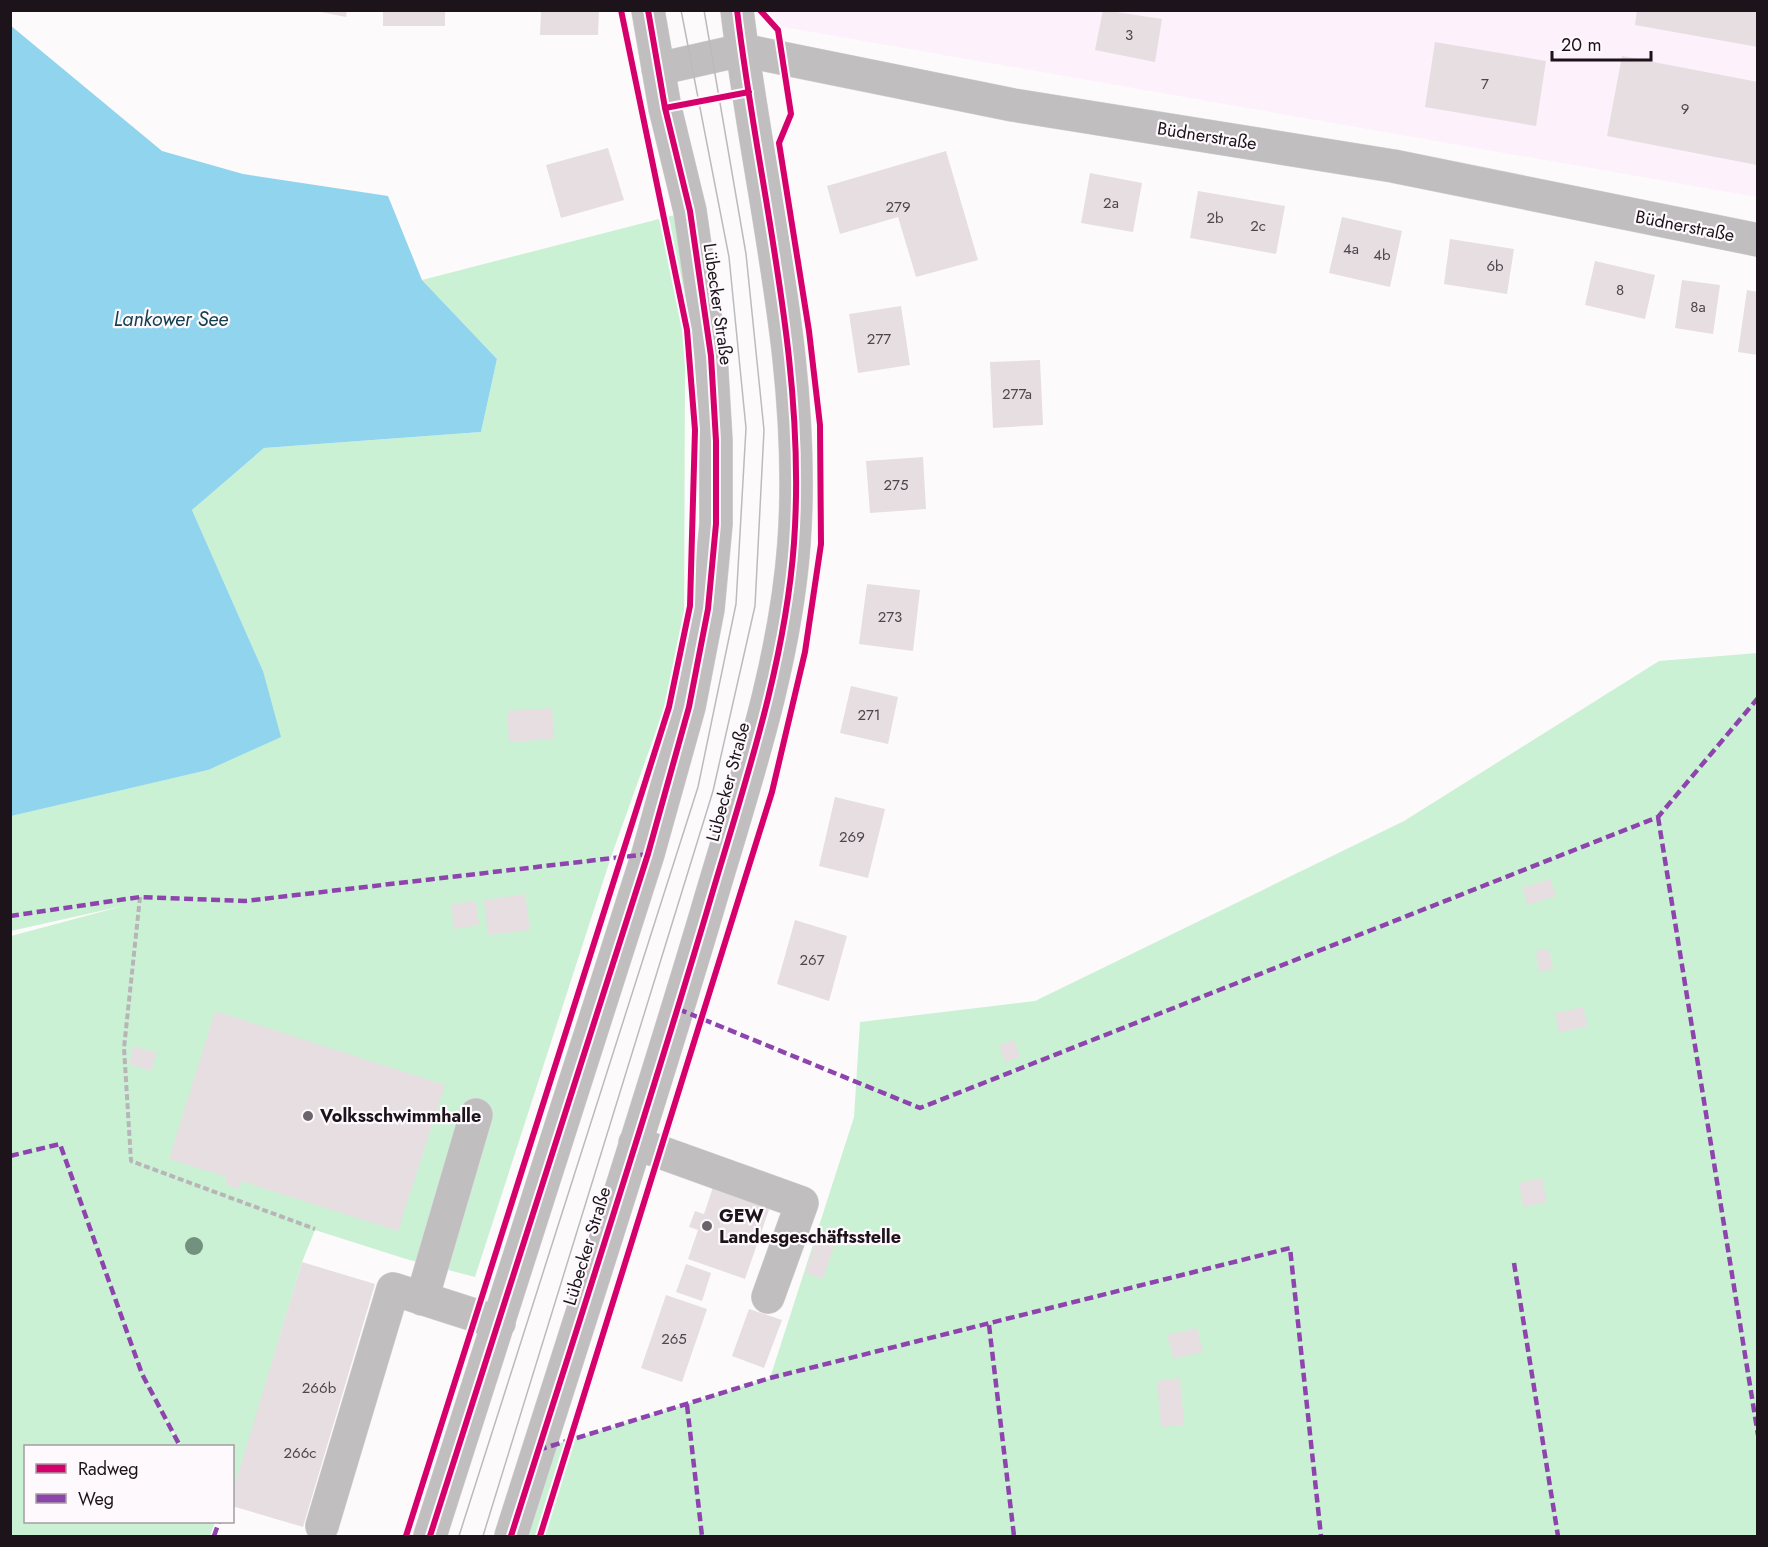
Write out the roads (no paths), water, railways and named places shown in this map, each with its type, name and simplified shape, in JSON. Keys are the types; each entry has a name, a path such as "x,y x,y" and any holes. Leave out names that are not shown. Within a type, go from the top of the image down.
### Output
{"street":[{"name":"Lübecker Straße","path":"430,1536 648,854 689,707 708,609 716,524 716,441 711,356 690,211 658,69 648,10"},
{"name":"Lübecker Straße","path":"512,1536 678,1009 744,784 781,643 794,544 796,429 788,340 737,10"},
{"name":"Büdnerstraße","path":"658,69 742,50 1013,105 1393,166 1758,240"},
{"path":"422,1299 476,1114"},
{"path":"635,1143 802,1203 768,1297"},
{"path":"322,1526 393,1289 499,1323"}],"water":[{"name":"Lankower See","path":"10,25 162,151 243,174 388,196 422,280 497,359 481,432 264,448 192,510 263,671 281,737 208,770 11,816"}],"tram line":[{"path":"459,1536 698,787 736,604 746,428 729,257 681,10"},
{"path":"483,1536 713,791 755,606 764,430 746,254 704,10"}],"place":[{"name":"Volksschwimmhalle","path":"308,1116"},
{"name":"GEW Landesgeschäftsstelle","path":"707,1226"}]}
